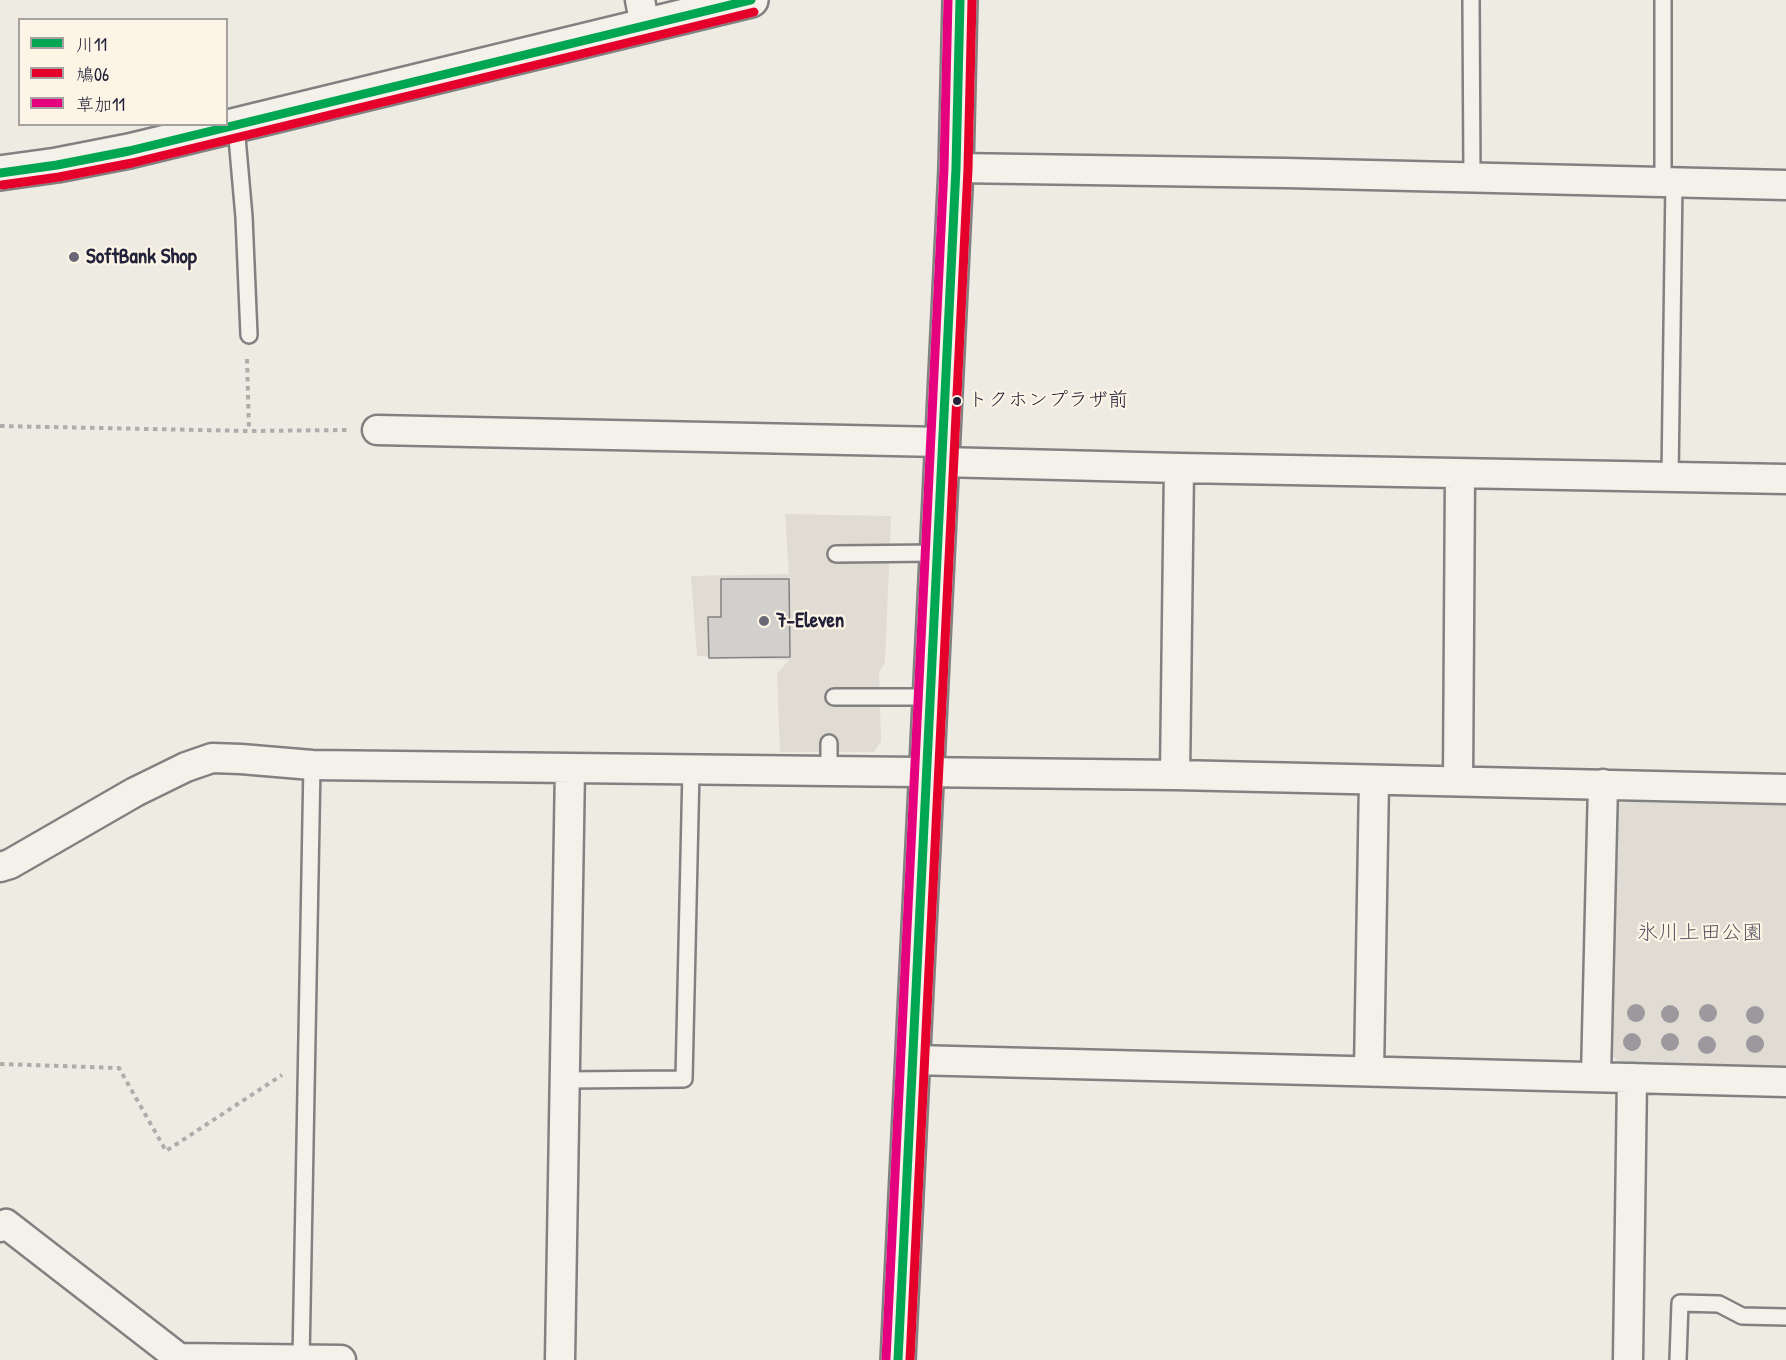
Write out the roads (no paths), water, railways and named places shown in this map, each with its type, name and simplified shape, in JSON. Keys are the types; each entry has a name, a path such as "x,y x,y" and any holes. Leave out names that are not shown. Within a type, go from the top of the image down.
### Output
{"street":[{"path":"0,173 118,153 236,126 643,13 751,0"},
{"path":"898,1360 956,168 960,0"},
{"path":"956,168 1786,185"},
{"path":"377,430 941,452 1179,468 1786,480"},
{"path":"1175,775 1179,468"},
{"path":"1458,782 1460,474"},
{"path":"0,867 135,792 186,767 212,758 312,765 1175,775 1786,789"},
{"path":"560,1360 570,768"},
{"path":"1369,1071 1374,780"},
{"path":"1596,1077 1603,784"},
{"path":"913,1060 1786,1082"},
{"path":"1628,1360 1632,1078"},
{"path":"0,1227 6,1224 178,1358 341,1360"}],"lane":[{"path":"1471,0 1472,177"},
{"path":"1663,0 1668,181 1670,478"},
{"path":"236,126 244,217 249,335"},
{"path":"836,554 937,553"},
{"path":"834,697 930,697"},
{"path":"829,743 829,771"},
{"path":"301,1360 312,765"},
{"path":"564,1080 684,1079 691,770"},
{"path":"1678,1360 1680,1303 1719,1304 1742,1316 1786,1317"}],"place":[{"name":"SoftBank Shop","path":"74,257"},
{"name":"トクホンプラザ前","path":"957,401"},
{"name":"7-Eleven","path":"764,621"}],"park label":[{"name":"氷川上田公園","path":"1700,933"}]}
